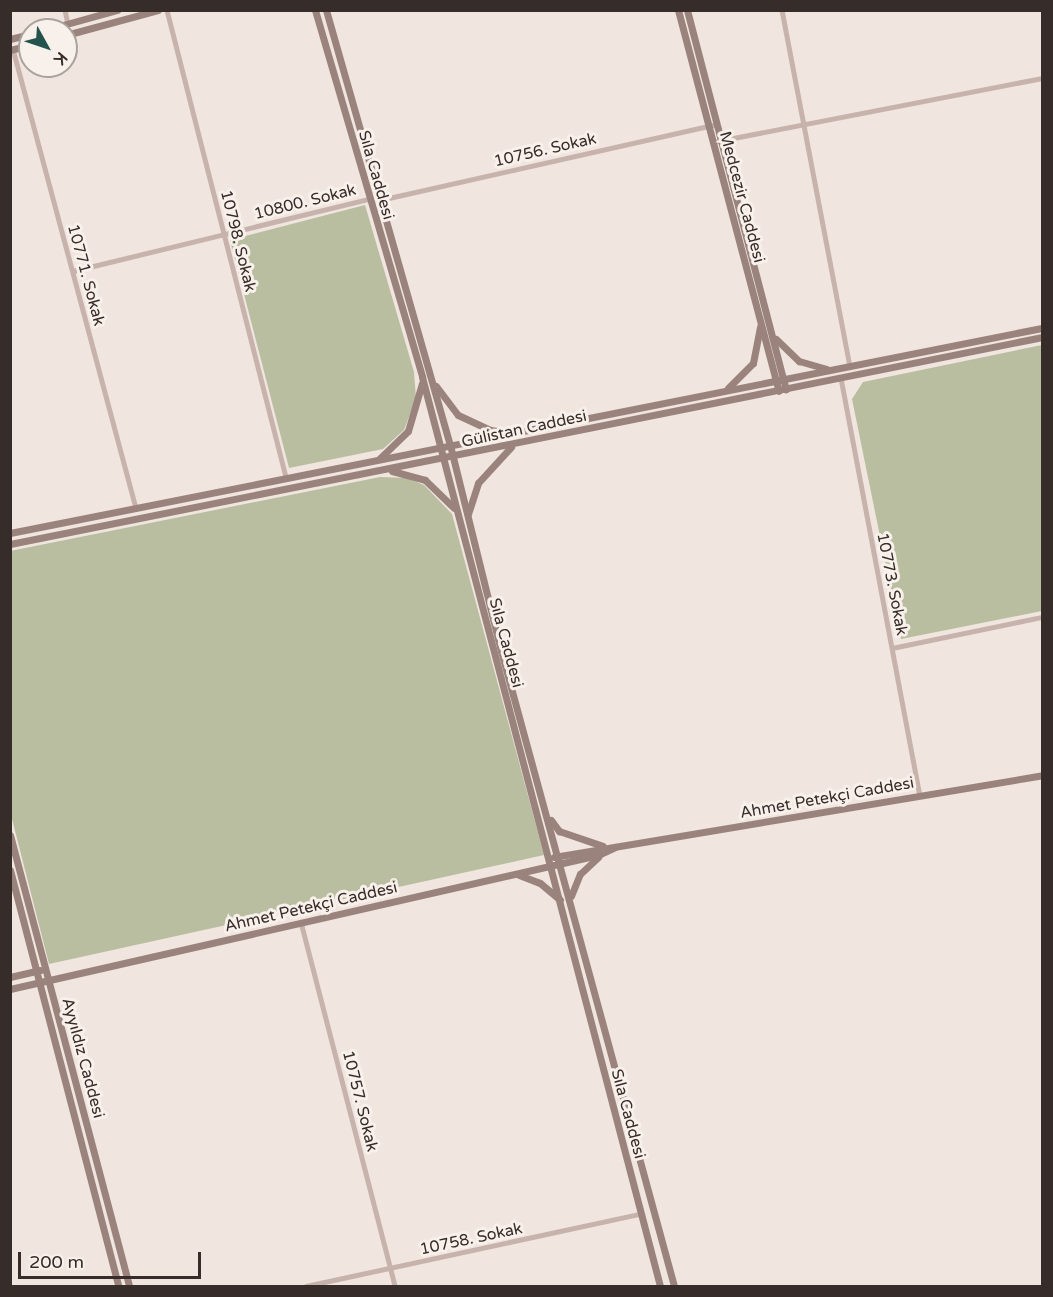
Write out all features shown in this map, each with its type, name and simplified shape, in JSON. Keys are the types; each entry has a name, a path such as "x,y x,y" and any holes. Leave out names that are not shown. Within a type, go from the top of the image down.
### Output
{"street":[{"path":"78,21 117,10"},
{"path":"127,10 129,19"},
{"path":"78,32 158,10"},
{"name":"10798. Sokak","path":"167,10 286,478"},
{"name":"Sıla Caddesi","path":"315,10 422,377 442,460 562,901 660,1287"},
{"name":"Sıla Caddesi","path":"326,10 450,445 467,516 674,1287"},
{"name":"Medcezir Caddesi","path":"678,10 772,332 783,390"},
{"name":"Medcezir Caddesi","path":"687,10 712,125"},
{"path":"782,10 850,366"},
{"name":"10771. Sokak","path":"12,50 136,507"},
{"path":"717,141 1042,78"},
{"name":"10756. Sokak","path":"380,200 712,125"},
{"name":"Medcezir Caddesi","path":"717,141 759,313 781,379"},
{"name":"10800. Sokak","path":"73,271 369,199"},
{"path":"726,390 743,376 756,356 759,313"},
{"name":"Gülistan Caddesi","path":"10,533 1042,328"},
{"path":"772,332 799,361 835,369"},
{"name":"Gülistan Caddesi","path":"10,544 453,458 1042,337"},
{"path":"377,461 408,431 418,406 422,377"},
{"path":"431,377 458,415 490,430 511,433"},
{"name":"10773. Sokak","path":"841,378 920,795"},
{"path":"467,516 478,483 499,457 514,445"},
{"path":"383,471 425,480 458,513"},
{"path":"892,648 1042,617"},
{"name":"Ahmet Petekçi Caddesi","path":"550,858 1042,775"},
{"path":"547,815 559,831 606,849 585,868 570,898"},
{"name":"Ayyıldız Caddesi","path":"10,835 129,1287"},
{"name":"Ahmet Petekçi Caddesi","path":"10,990 561,864 606,849"},
{"name":"Ayyıldız Caddesi","path":"10,870 118,1287"},
{"path":"514,874 540,883 562,901"},
{"name":"10757. Sokak","path":"301,922 395,1287"},
{"path":"10,977 45,969"},
{"name":"10758. Sokak","path":"306,1287 640,1214"}],"green space":[{"path":"365,205 414,372 416,398 404,430 383,449 289,468 230,240"},
{"path":"1042,345 1042,611 901,639 852,399 863,382"},
{"path":"380,477 407,478 424,485 452,514 544,855 49,964 11,815 10,551"}]}
